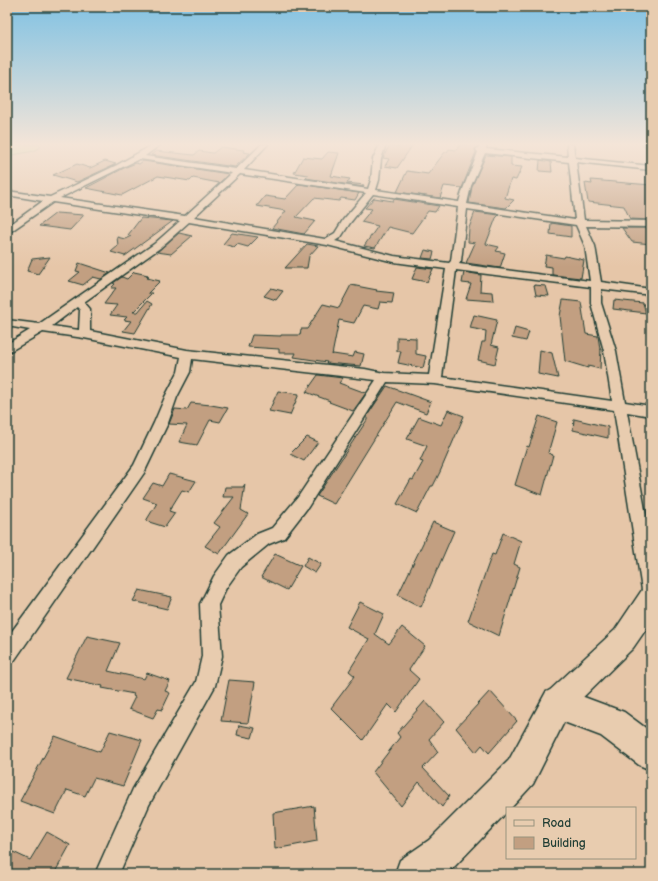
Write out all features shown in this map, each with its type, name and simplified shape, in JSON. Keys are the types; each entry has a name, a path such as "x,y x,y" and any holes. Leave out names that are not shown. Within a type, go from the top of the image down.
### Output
{"main road":[{"path":"414,874 442,852 521,772 556,703 624,639 651,599"},
{"path":"556,703 612,724 651,753"}],"street":[{"path":"7,231 52,200 82,185"},
{"path":"7,349 41,328 135,263 186,220 224,185"},
{"path":"325,185 462,204 580,223 651,224"},
{"path":"327,242 338,235 346,222 371,192 373,185"},
{"path":"435,380 451,268 456,262 462,204 467,185"},
{"path":"575,185 580,223 590,246 596,286 596,303 610,351 651,590"},
{"path":"7,193 236,226 327,242 394,259 451,268 651,292"},
{"path":"78,302 85,309 84,334"},
{"path":"7,323 84,334 187,354 365,373 384,377 435,380 651,411"},
{"path":"7,654 139,469 161,423 171,397 184,372 187,354"},
{"path":"107,874 141,796 205,686 212,656 209,604 220,582 235,561 263,539 278,533 304,502 347,432 384,377"}],"building":[{"path":"91,185 141,185 122,195 86,188"},
{"path":"298,185 359,193 355,200 341,198 339,201 314,198 296,217 315,221 304,234 272,228 286,211 257,206 265,196 285,199"},
{"path":"351,185 364,185 363,187"},
{"path":"400,185 463,185 462,188 444,186 440,198 397,192"},
{"path":"509,185 505,198 514,200 506,208 469,203 472,186"},
{"path":"585,185 651,185 651,220 630,219 624,206 588,202"},
{"path":"374,198 393,201 394,199 439,206 435,212 428,211 412,233 388,227 375,248 364,246 378,226 361,222 372,209 365,208"},
{"path":"475,212 499,215 496,218 486,244 499,247 496,251 505,253 500,268 466,263 475,243 468,242 469,228"},
{"path":"56,213 84,215 70,230 39,226"},
{"path":"141,218 173,221 125,256 111,252 118,246 117,237 125,239 131,236 128,235"},
{"path":"551,223 571,226 571,237 550,234"},
{"path":"622,228 651,228 651,244 632,242"},
{"path":"179,233 192,236 171,254 157,252"},
{"path":"232,233 258,237 248,247 237,244 234,247 223,244"},
{"path":"307,244 318,246 309,256 307,268 285,268"},
{"path":"425,250 434,252 432,259 422,258"},
{"path":"546,255 564,258 565,256 584,260 581,278 552,275 552,267 544,266"},
{"path":"50,257 38,274 27,271 32,259"},
{"path":"79,263 110,273 101,279 93,277 83,285 69,281 80,272 76,271"},
{"path":"417,267 433,269 427,282 412,279"},
{"path":"134,272 148,275 146,276 149,277 147,278 160,281 148,293 152,293 133,312 138,312 147,301 152,304 135,333 123,331 131,321 124,320 127,317 110,315 117,305 104,304 116,288 111,288 115,284 113,283 122,277 127,279"},
{"path":"464,272 481,275 480,291 492,292 493,301 466,299 471,284 462,283"},
{"path":"351,285 377,290 376,291 394,293 392,303 380,302 378,309 363,306 354,323 339,320 332,355 353,357 355,352 364,354 361,366 326,363 327,362 294,357 296,353 279,353 279,349 248,347 252,335 300,335 301,329 307,329 323,304 339,308"},
{"path":"534,285 546,286 549,296 536,295"},
{"path":"271,288 283,291 276,300 264,296"},
{"path":"563,300 581,302 586,334 598,336 601,349 600,369 588,366 588,368 565,361 560,316"},
{"path":"614,300 643,303 646,313 613,309"},
{"path":"474,315 497,320 491,345 499,347 495,364 478,360 482,342 485,342 486,331 470,328"},
{"path":"515,328 529,332 526,341 512,338"},
{"path":"397,337 416,338 416,354 426,356 423,368 398,363 401,351 397,351"},
{"path":"540,350 552,353 558,378 538,374"},
{"path":"318,375 343,378 339,383 366,393 353,411 329,402 330,401 306,392"},
{"path":"387,386 431,402 426,413 397,402 334,504 317,496 367,420 367,416"},
{"path":"278,391 299,394 290,415 269,411"},
{"path":"191,403 228,408 220,422 210,420 197,445 179,442 187,425 169,424 175,409 187,410"},
{"path":"448,410 464,416 440,472 417,513 397,504 411,479 413,480 423,462 420,461 427,446 407,439 419,417 441,425"},
{"path":"539,416 557,422 548,453 553,455 542,495 515,485 527,446 529,447"},
{"path":"574,419 608,427 608,438 573,430"},
{"path":"307,437 318,442 304,461 290,454"},
{"path":"169,474 196,481 189,492 182,490 169,511 175,513 165,527 146,521 157,503 143,498 153,483 162,486"},
{"path":"245,484 241,510 248,514 219,554 205,546 220,527 214,523 234,497 223,497 225,487 243,487"},
{"path":"433,522 454,531 421,607 398,595"},
{"path":"503,533 521,541 514,564 520,567 499,636 468,621 492,554 495,555"},
{"path":"275,554 301,566 287,590 261,577"},
{"path":"308,557 321,564 315,573 303,566"},
{"path":"139,590 172,597 167,609 133,601"},
{"path":"360,602 384,614 375,634 389,644 402,627 425,646 409,670 419,679 396,712 388,704 363,740 331,708 355,676 349,671 369,639 347,627"},
{"path":"87,636 120,643 108,671 144,679 147,673 170,681 165,691 170,693 162,710 158,709 153,718 129,709 135,697 133,696 134,694 102,688 103,686 66,678"},
{"path":"229,680 255,682 248,723 221,721"},
{"path":"490,691 517,721 489,753 482,745 476,752 456,728"},
{"path":"425,701 444,722 429,739 438,752 423,768 449,796 442,807 419,782 401,806 373,772 400,737 397,733"},
{"path":"239,725 255,728 252,738 237,735"},
{"path":"110,731 142,740 123,786 94,778 85,796 67,790 55,814 20,801 55,736 100,752"},
{"path":"314,806 317,841 275,849 273,813"},
{"path":"47,832 70,845 54,874 13,874 7,871 7,859 11,851 30,860"}]}
